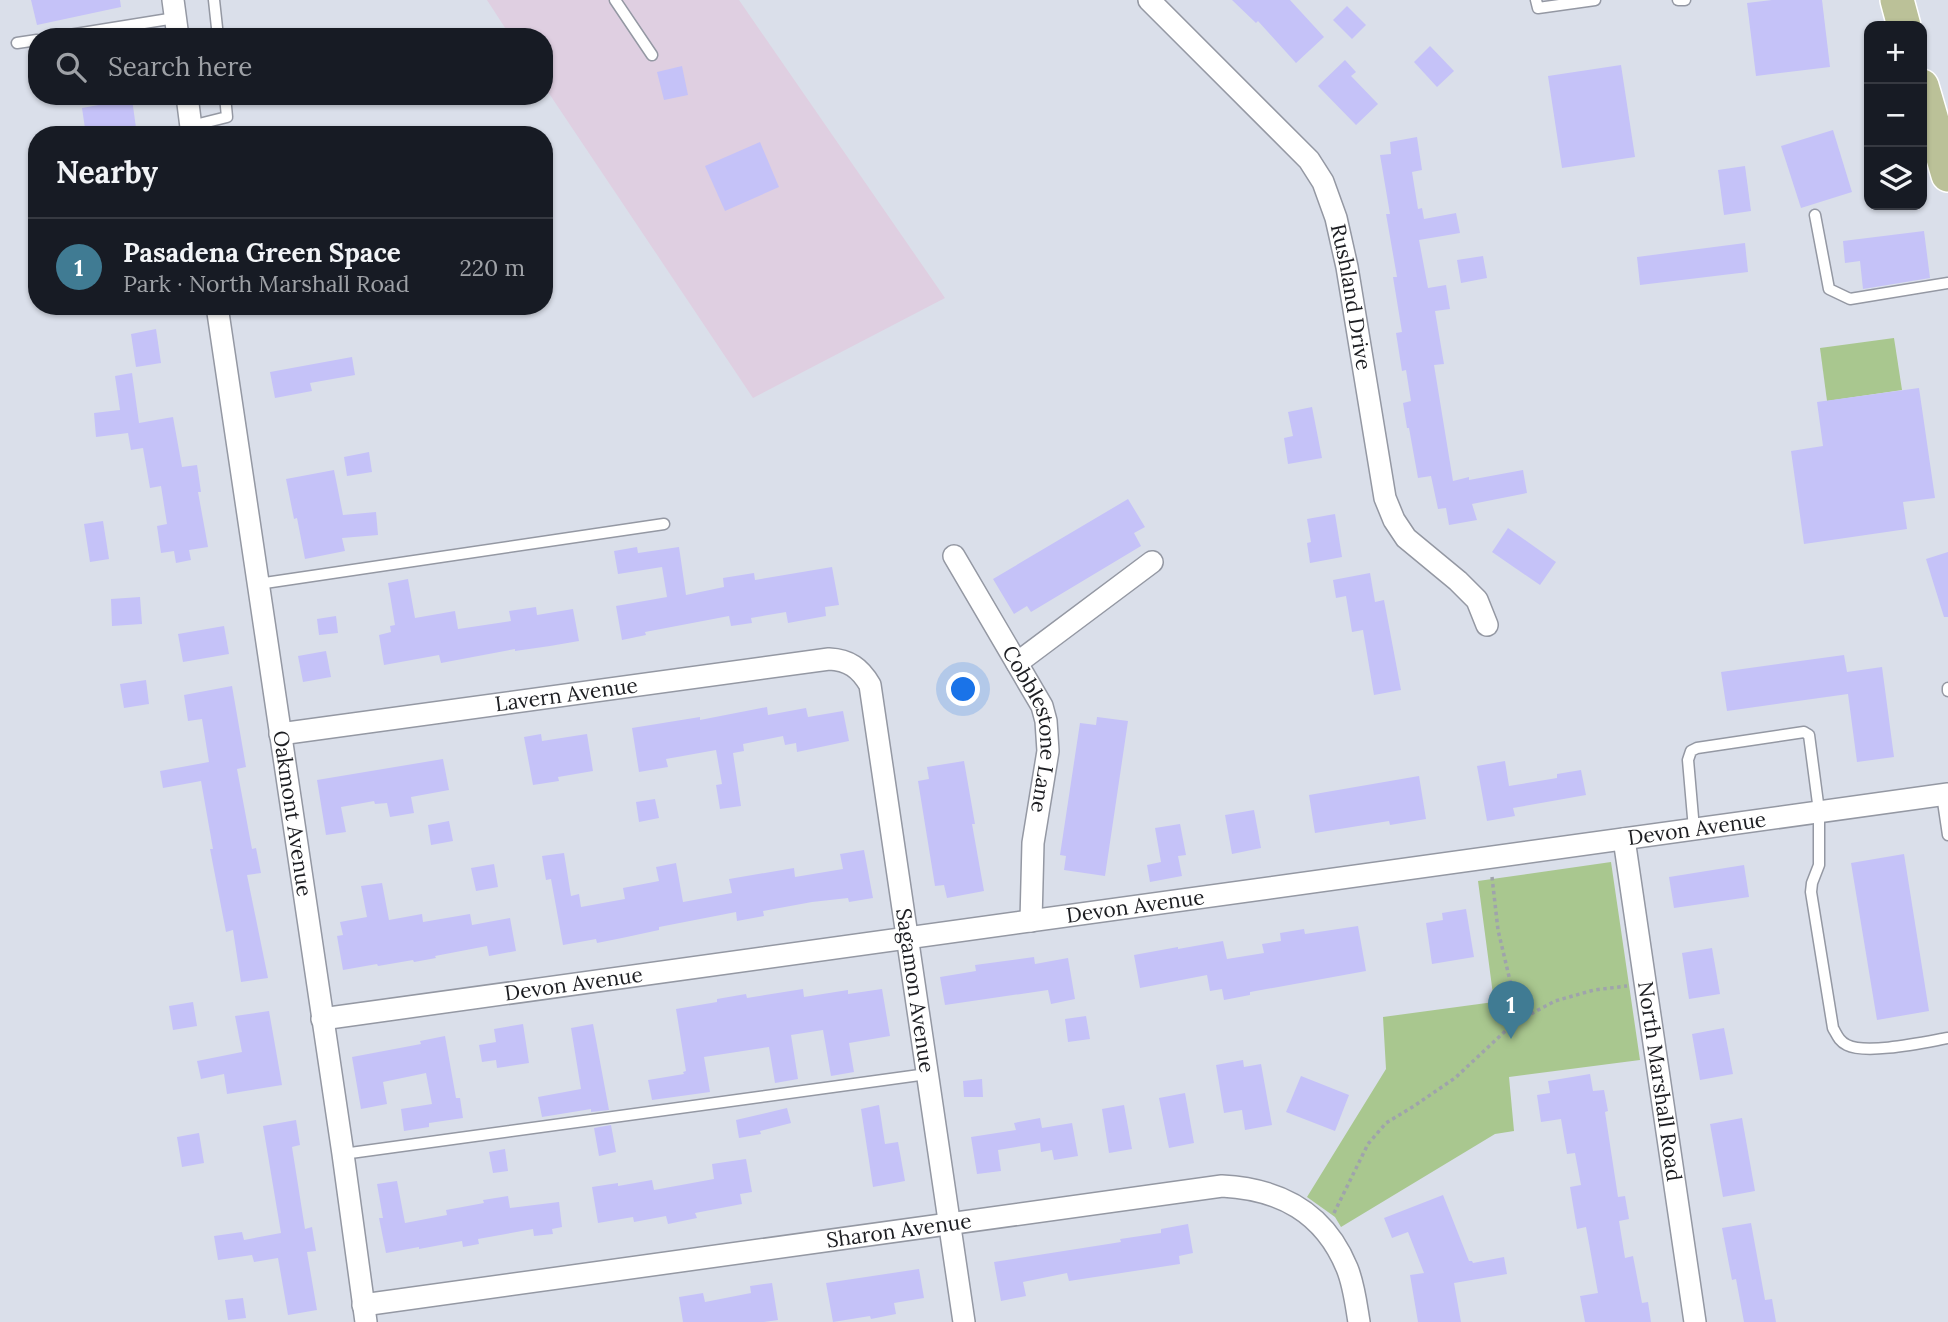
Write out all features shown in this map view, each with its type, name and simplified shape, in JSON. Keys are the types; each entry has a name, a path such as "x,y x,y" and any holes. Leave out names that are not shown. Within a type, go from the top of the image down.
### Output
{"main road":[{"path":"1897,0 1903,21"},
{"path":"1927,103 1947,171"}],"street":[{"name":"Rushland Drive","path":"1149,0 1309,160 1323,182 1336,218 1347,267 1385,498 1394,520 1406,538 1458,581 1476,600 1487,625"},
{"path":"188,105 191,126"},
{"name":"Oakmont Avenue","path":"219,315 364,1313"},
{"name":"Cobblestone Lane","path":"954,556 1042,706 1046,721 1048,751 1033,843 1031,921"},
{"path":"1017,663 1152,562"},
{"name":"Lavern Avenue","path":"280,734 829,659 853,664"},
{"name":"Sagamon Avenue","path":"853,664 863,672 870,685 964,1322"},
{"name":"Devon Avenue","path":"322,1019 1945,795"},
{"name":"North Marshall Road","path":"1624,839 1695,1322"},
{"name":"Sharon Avenue","path":"364,1313 950,1223 1222,1186 1248,1187 1275,1195 1299,1207 1326,1231 1347,1269 1359,1322"}],"lane":[{"path":"214,0 217,28"},
{"path":"615,0 652,55"},
{"path":"1536,0 1538,8 1595,0"},
{"path":"1678,0 1685,0"},
{"path":"113,28 175,18"},
{"path":"17,43 28,41"},
{"path":"204,126 227,117 226,105"},
{"path":"1815,215 1829,289 1850,299 1948,283"},
{"path":"258,584 664,524"},
{"path":"1694,829 1688,760 1691,751 1804,732 1809,735 1819,811 1819,865 1811,892 1833,1028 1838,1039 1846,1045 1876,1048 1948,1038"},
{"path":"1945,795 1948,835"},
{"path":"343,1154 927,1074"}],"path":[{"path":"1490,856 1498,930 1512,989 1514,1023"},
{"path":"1326,1231 1368,1144 1386,1123 1455,1078 1514,1023 1555,1001 1594,990 1646,984"}],"shaded area":[{"path":"487,0 739,0 945,298 753,398 553,99 553,28 505,28"}],"green space":[{"path":"1894,338 1902,390 1827,401 1820,348"},
{"path":"1611,862 1640,1060 1509,1077 1514,1131 1495,1134 1341,1227 1335,1217 1307,1197 1386,1069 1383,1017 1494,1002 1478,881"}],"building":[{"path":"31,0 120,0 121,7 37,25"},
{"path":"1232,0 1290,0 1324,37 1296,63 1258,21 1256,23"},
{"path":"1822,0 1830,67 1756,76 1747,3"},
{"path":"1347,6 1366,25 1352,39 1333,20"},
{"path":"1430,46 1454,71 1437,87 1414,62"},
{"path":"1345,60 1356,72 1351,76 1378,104 1356,125 1318,86"},
{"path":"1621,65 1635,157 1562,168 1548,76"},
{"path":"682,66 688,95 664,100 657,72"},
{"path":"133,105 136,126 85,126 82,108"},
{"path":"1833,130 1852,192 1801,208 1781,146"},
{"path":"1417,137 1422,170 1412,172 1418,209 1422,208 1424,219 1456,213 1460,233 1419,240 1428,288 1446,285 1450,309 1435,311 1444,364 1434,365 1453,481 1523,470 1527,493 1472,504 1477,520 1449,525 1446,508 1438,509 1431,476 1418,478 1407,428 1403,403 1411,401 1406,370 1402,371 1396,333 1402,332 1393,277 1397,277 1386,214 1390,214 1380,155 1391,154 1390,142"},
{"path":"760,142 779,187 725,211 705,166"},
{"path":"1745,166 1751,211 1724,215 1718,170"},
{"path":"1924,231 1930,278 1863,289 1860,261 1845,263 1843,241"},
{"path":"1745,243 1748,272 1640,285 1637,257"},
{"path":"1483,256 1487,278 1461,283 1457,260"},
{"path":"156,329 161,363 136,367 131,334"},
{"path":"352,357 355,375 310,383 312,391 275,398 270,372"},
{"path":"132,373 139,423 173,417 182,467 197,465 201,492 198,492 208,547 189,550 191,560 176,563 174,551 161,553 157,526 167,524 161,486 150,488 143,448 131,450 128,433 96,437 94,413 120,410 115,376"},
{"path":"1919,388 1935,498 1903,502 1907,529 1804,544 1791,451 1823,446 1817,402"},
{"path":"1312,407 1322,458 1288,464 1284,438 1293,436 1288,412"},
{"path":"369,452 372,472 347,476 344,457"},
{"path":"334,470 343,515 376,512 378,535 342,538 345,551 305,559 286,479"},
{"path":"1128,499 1145,527 1134,533 1141,546 1031,612 1027,606 1014,614 993,579"},
{"path":"1335,514 1342,557 1310,563 1307,543 1311,542 1307,519"},
{"path":"103,521 109,559 90,562 84,524"},
{"path":"1508,528 1556,562 1540,585 1492,552"},
{"path":"637,547 638,553 679,547 686,595 724,587 723,578 754,573 755,580 832,567 839,605 825,607 826,616 788,623 786,612 751,618 752,623 731,626 729,616 645,632 646,635 622,640 616,606 667,597 662,567 618,574 614,551"},
{"path":"1948,552 1948,617 1944,617 1926,559"},
{"path":"1370,573 1375,602 1384,600 1401,690 1374,695 1363,630 1352,632 1346,596 1336,598 1333,580"},
{"path":"408,579 415,618 455,611 458,629 511,621 509,611 536,607 537,615 573,609 579,641 515,649 441,663 439,655 384,665 379,635 391,632 390,626 395,625 388,583"},
{"path":"140,597 142,624 112,626 111,599"},
{"path":"336,616 338,633 319,635 317,619"},
{"path":"224,626 229,654 183,662 178,634"},
{"path":"326,651 331,677 303,682 298,656"},
{"path":"1844,655 1847,672 1882,667 1894,757 1857,762 1848,694 1727,711 1721,672"},
{"path":"146,680 149,704 124,708 120,684"},
{"path":"232,686 246,767 237,769 252,849 256,848 261,873 247,875 268,978 241,982 233,930 226,932 210,849 213,849 201,781 163,788 160,771 209,762 202,719 188,721 184,695"},
{"path":"767,707 768,715 806,708 808,717 843,711 849,741 797,752 796,743 785,745 783,736 743,744 744,751 733,753 741,806 720,809 716,785 722,784 716,750 666,759 668,767 639,772 632,728 700,717 700,720"},
{"path":"1097,717 1128,721 1105,876 1064,870 1066,856 1060,855 1080,723 1096,725"},
{"path":"541,734 542,741 587,734 593,771 558,777 559,781 533,785 524,737"},
{"path":"443,759 449,790 411,797 414,813 390,817 387,803 375,804 374,801 341,807 346,832 326,835 317,780"},
{"path":"964,761 984,891 947,898 944,885 935,886 918,781 929,779 927,767"},
{"path":"1505,761 1509,786 1557,778 1557,774 1581,770 1586,795 1513,808 1515,816 1487,821 1477,766"},
{"path":"1419,776 1426,819 1390,825 1389,821 1315,833 1309,795"},
{"path":"655,799 659,818 639,822 636,802"},
{"path":"1254,810 1261,848 1232,854 1225,815"},
{"path":"449,821 453,841 431,845 428,825"},
{"path":"1180,824 1186,855 1178,856 1182,876 1150,882 1147,865 1161,862 1155,828"},
{"path":"864,850 873,898 849,902 848,898 812,902 763,911 764,916 737,921 736,912 659,927 659,930 597,943 596,939 563,945 551,879 546,880 542,856 564,853 571,896 579,894 581,907 625,899 623,888 659,881 656,867 676,863 683,902 732,893 729,879 794,868 795,877 843,869 840,854"},
{"path":"1904,854 1929,1011 1877,1020 1851,863"},
{"path":"494,864 498,887 476,891 471,868"},
{"path":"1744,865 1749,897 1674,908 1669,877"},
{"path":"382,883 389,920 422,914 423,922 470,914 472,925 510,918 516,951 489,956 487,946 414,962 377,964 343,970 337,936 343,935 340,922 367,917 361,886"},
{"path":"1466,909 1474,957 1432,964 1426,923 1443,920 1442,913"},
{"path":"1358,926 1366,971 1250,992 1250,995 1224,1000 1222,989 1210,991 1207,975 1140,988 1134,955 1223,941 1227,959 1264,953 1262,944 1281,941 1280,933 1304,929 1305,934"},
{"path":"1712,948 1720,994 1689,999 1682,953"},
{"path":"1034,957 1035,964 1068,958 1075,999 1051,1004 1048,990 945,1005 940,977 976,971 975,965"},
{"path":"803,989 804,997 848,990 848,994 882,989 890,1036 849,1043 854,1072 831,1076 823,1030 791,1035 798,1079 775,1083 769,1047 704,1057 710,1092 652,1100 648,1080 684,1074 686,1071 676,1009 746,994 747,998"},
{"path":"193,1002 197,1026 173,1030 169,1006"},
{"path":"269,1011 282,1085 227,1094 224,1074 201,1079 197,1061 242,1052 235,1016"},
{"path":"1086,1016 1090,1039 1068,1042 1065,1019"},
{"path":"523,1024 529,1063 497,1068 496,1060 482,1062 479,1045 496,1042 494,1029"},
{"path":"593,1024 609,1110 591,1112 591,1109 542,1117 538,1097 581,1089 571,1028"},
{"path":"1724,1028 1733,1074 1700,1080 1692,1034"},
{"path":"445,1036 456,1098 460,1098 463,1118 429,1123 429,1127 404,1131 401,1109 432,1104 426,1073 383,1082 387,1104 361,1109 352,1057 421,1044 420,1041"},
{"path":"1243,1060 1244,1067 1261,1064 1272,1125 1245,1130 1242,1110 1224,1113 1216,1065"},
{"path":"1590,1074 1593,1091 1604,1090 1618,1197 1625,1196 1629,1219 1619,1221 1625,1258 1633,1256 1642,1303 1648,1302 1651,1322 1585,1322 1580,1296 1598,1293 1586,1227 1577,1229 1570,1187 1581,1185 1575,1153 1567,1154 1561,1119 1541,1122 1537,1095 1550,1093 1548,1081"},
{"path":"1301,1076 1349,1095 1335,1131 1286,1112"},
{"path":"982,1079 983,1097 964,1097 963,1081"},
{"path":"1185,1093 1194,1143 1169,1148 1159,1098"},
{"path":"879,1105 885,1144 898,1142 905,1181 873,1187 861,1109"},
{"path":"1124,1105 1132,1149 1109,1153 1102,1109"},
{"path":"787,1108 791,1123 760,1131 761,1134 739,1138 736,1120"},
{"path":"1040,1118 1042,1128 1072,1123 1078,1156 1054,1160 1052,1150 1041,1152 1040,1143 998,1150 1001,1171 977,1174 971,1137 1016,1130 1014,1123"},
{"path":"1742,1118 1755,1191 1723,1197 1710,1124"},
{"path":"296,1120 300,1145 292,1147 305,1229 312,1227 316,1251 307,1252 317,1310 288,1315 278,1258 254,1262 252,1255 218,1260 214,1236 242,1232 244,1240 281,1233 263,1126"},
{"path":"611,1125 616,1152 599,1156 594,1128"},
{"path":"199,1133 204,1163 182,1167 177,1137"},
{"path":"505,1149 508,1171 493,1173 489,1152"},
{"path":"746,1159 752,1192 740,1194 742,1204 695,1213 697,1218 668,1224 666,1216 634,1222 633,1217 598,1223 592,1187 652,1180 654,1190 714,1179 712,1164"},
{"path":"397,1181 405,1223 447,1215 446,1210 508,1196 510,1208 559,1202 562,1227 552,1229 553,1234 534,1236 533,1229 478,1239 479,1244 463,1247 462,1241 386,1253 379,1218 383,1218 377,1184"},
{"path":"1443,1195 1469,1261 1473,1263 1504,1257 1507,1274 1454,1283 1461,1322 1418,1322 1410,1275 1424,1273 1408,1232 1392,1238 1384,1218"},
{"path":"1751,1223 1765,1300 1772,1299 1776,1322 1744,1322 1736,1279 1732,1280 1722,1228"},
{"path":"1188,1224 1193,1253 1179,1256 1180,1264 1069,1281 1067,1273 1023,1282 1026,1296 1001,1301 994,1262 1121,1242 1120,1239 1161,1233 1161,1229"},
{"path":"919,1269 924,1298 894,1303 896,1314 833,1322 826,1283"},
{"path":"772,1283 778,1320 683,1322 679,1297 703,1293 705,1302 751,1293 750,1286"},
{"path":"243,1298 246,1318 228,1320 225,1300"}],"place":[{"name":"Pasadena Green Space","path":"1511,1039"}]}
